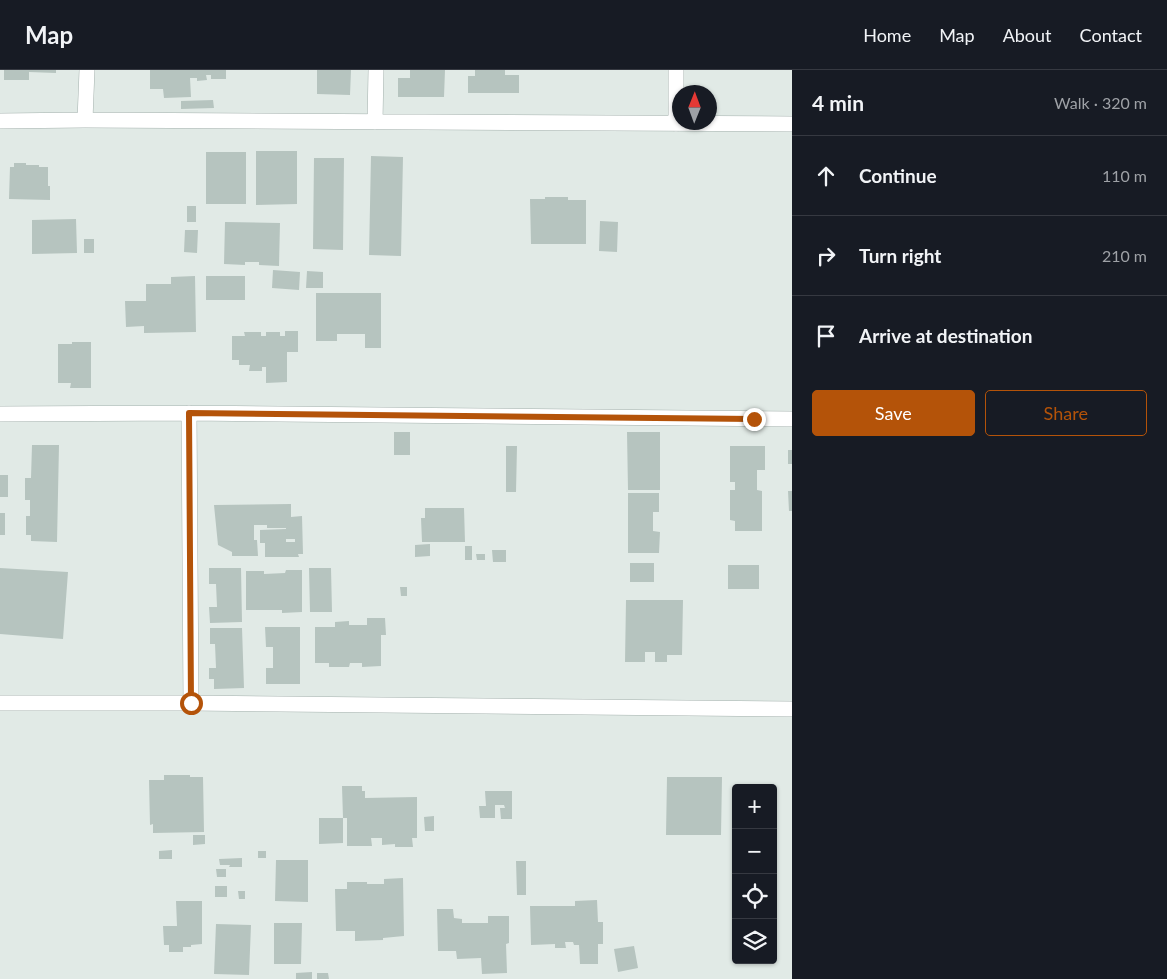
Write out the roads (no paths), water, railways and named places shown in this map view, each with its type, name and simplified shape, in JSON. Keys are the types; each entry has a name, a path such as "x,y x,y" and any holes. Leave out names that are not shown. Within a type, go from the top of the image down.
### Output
{"street":[{"path":"85,120 86,70"},
{"path":"375,122 376,70"},
{"path":"676,70 676,85"},
{"path":"0,121 672,124"},
{"path":"717,124 792,124"},
{"path":"0,414 189,413 792,419"},
{"path":"189,413 191,703"},
{"path":"0,703 792,709"}]}
